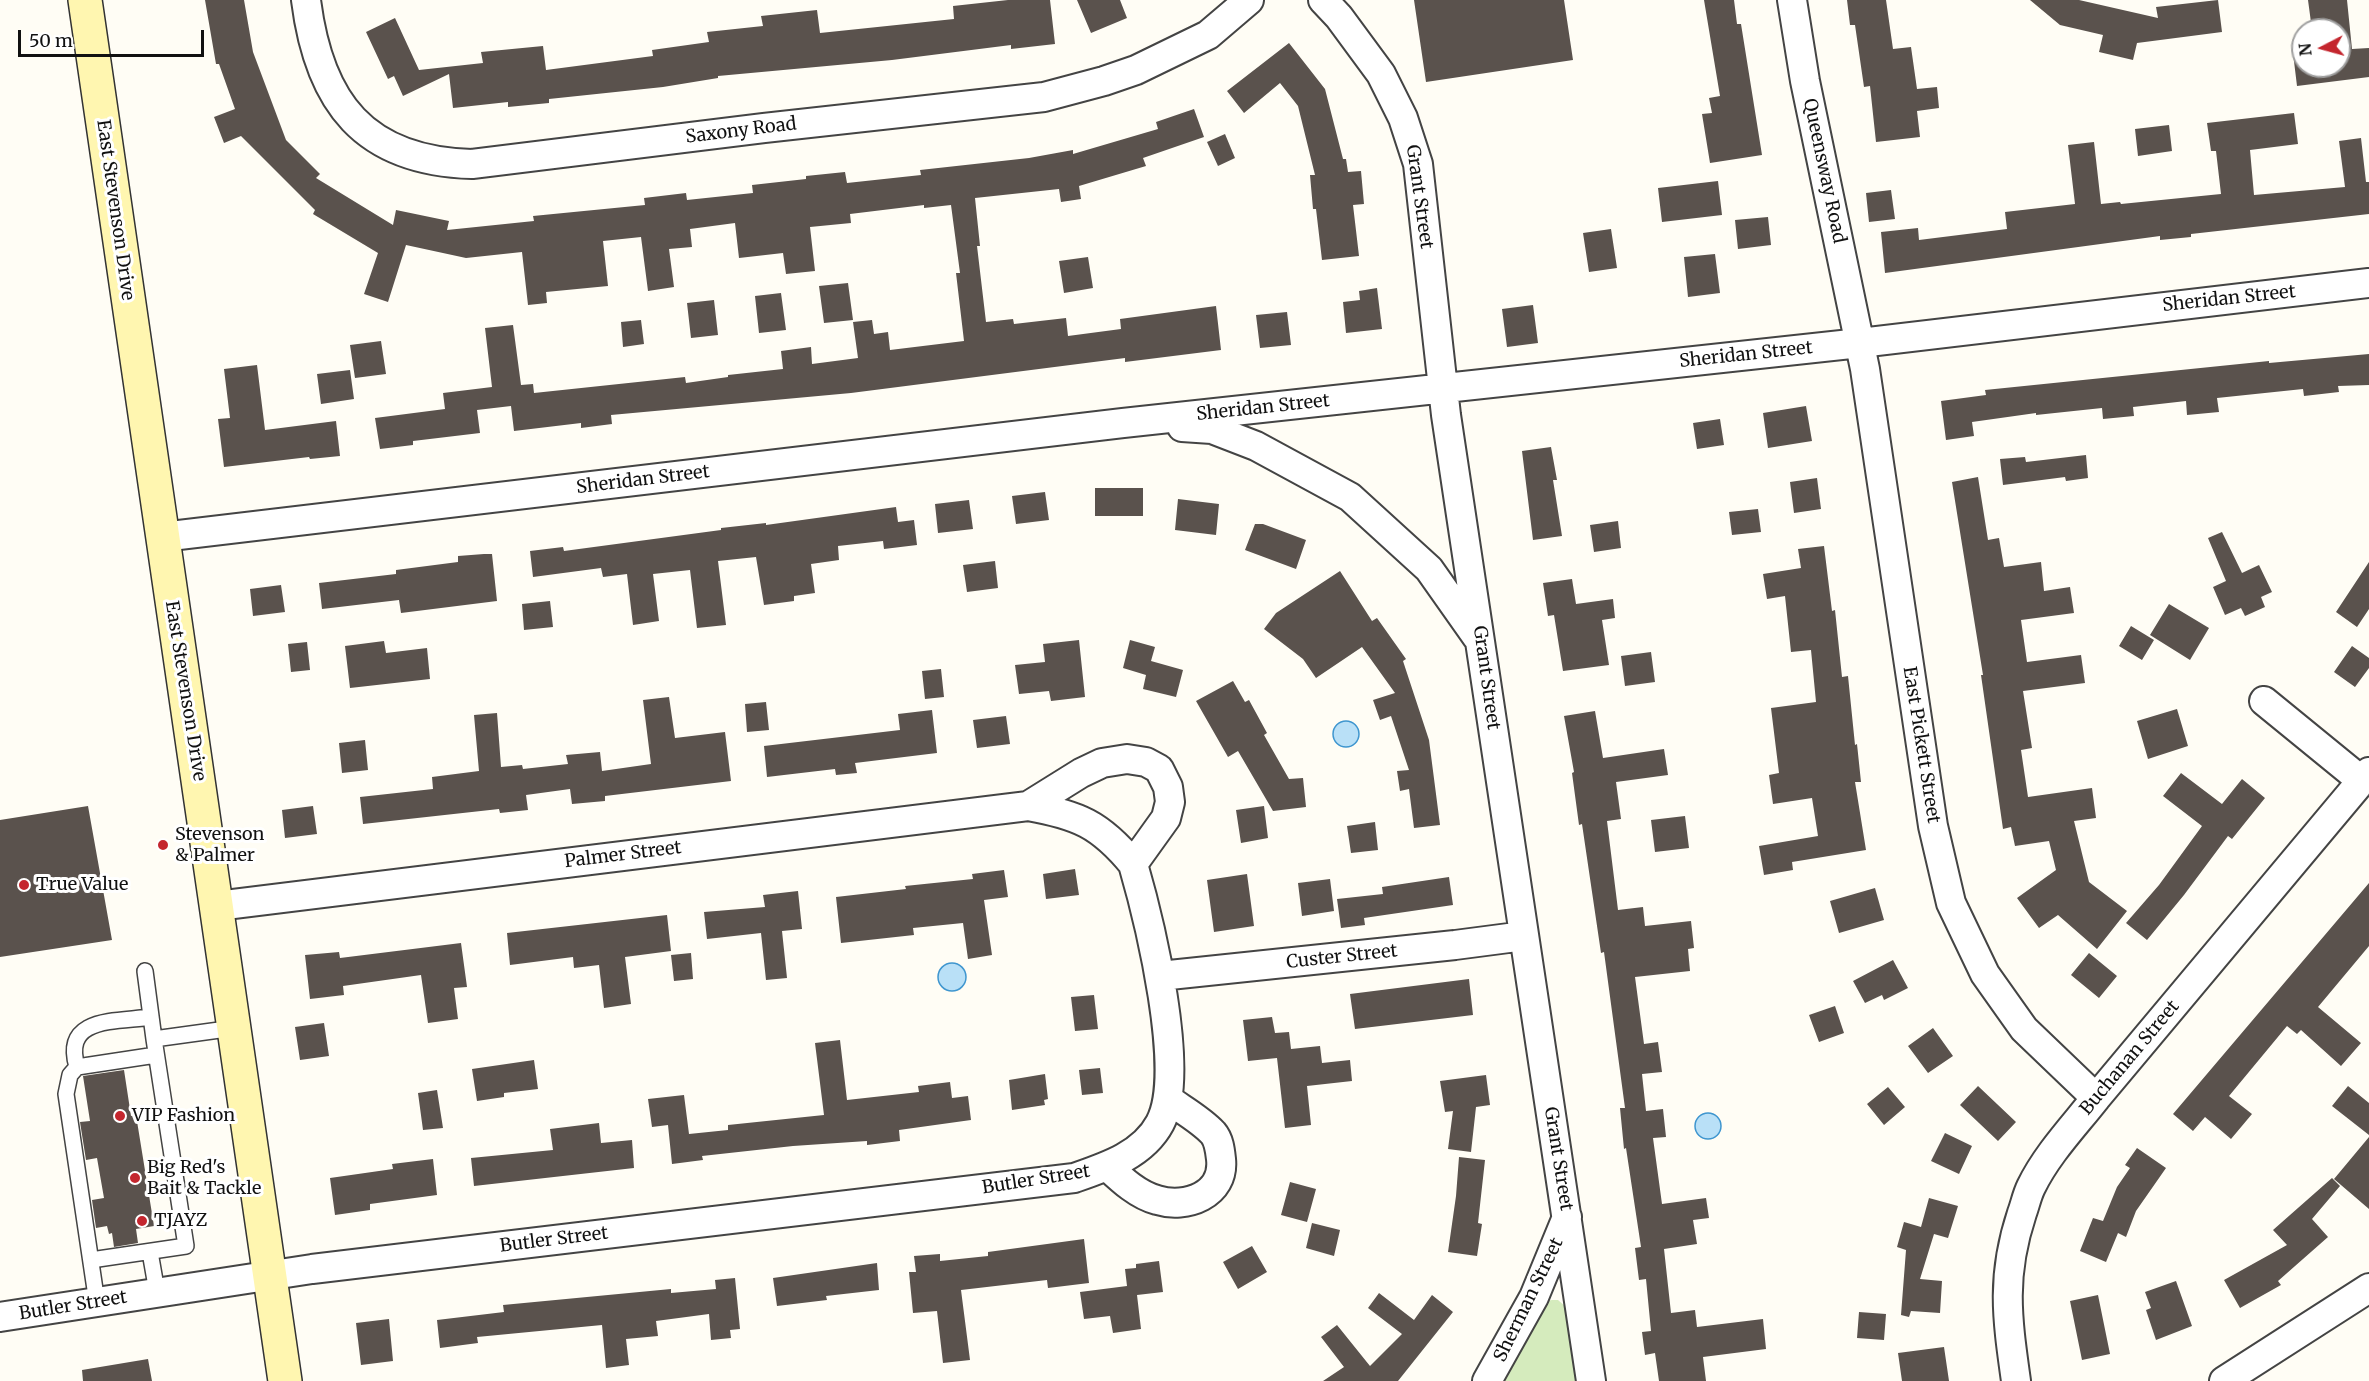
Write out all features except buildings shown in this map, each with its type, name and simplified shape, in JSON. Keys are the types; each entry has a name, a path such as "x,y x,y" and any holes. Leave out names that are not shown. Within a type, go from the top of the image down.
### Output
{"main road":[{"name":"East Stevenson Drive","path":"85,0 285,1381"}],"street":[{"name":"Saxony Road","path":"306,0 310,33 321,69 344,112 372,137 401,153 441,164 472,164 1044,97 1136,70 1208,35 1249,0"},
{"name":"Grant Street","path":"1323,0 1339,17 1380,74 1410,137 1418,164 1443,389 1591,1381"},
{"name":"Queensway Road","path":"1792,0 1805,81 1860,343"},
{"name":"Sheridan Street","path":"162,537 1124,423 1860,343 2369,283"},
{"name":"East Pickett Street","path":"1860,343 1933,826 1951,903 1985,974 2024,1029 2096,1098"},
{"name":"Sheridan Street","path":"1124,423 1212,429 1256,446 1350,497 1429,569 1481,643"},
{"name":"Buchanan Street","path":"2016,1381 2008,1316 2007,1277 2013,1240 2031,1187 2054,1150 2096,1098 2366,776 2264,701"},
{"name":"Palmer Street","path":"1028,806 1081,773 1102,764 1127,759 1146,762 1159,769 1167,787 1170,802 1166,818 1133,864"},
{"name":"Palmer Street","path":"217,906 1028,806 1078,818 1116,844 1133,864 1146,910 1160,976"},
{"name":"Custer Street","path":"1160,976 1524,936"},
{"name":"Butler Street","path":"0,1317 324,1267 1074,1178 1108,1167 1130,1154 1160,1124 1169,1100 1170,1064 1160,976"},
{"name":"Butler Street","path":"1108,1167 1121,1180 1157,1200 1177,1203 1197,1200 1213,1189 1221,1163 1219,1144 1214,1134 1169,1100"},
{"name":"Sherman Street","path":"1487,1381 1534,1297 1567,1217"},
{"path":"2224,1381 2369,1287"}],"lane":[{"path":"91,1260 186,1246 145,971"},
{"path":"76,1067 74,1057 76,1038 87,1026 151,1017"},
{"path":"154,1039 234,1028"},
{"path":"97,1303 66,1094 70,1075 76,1067 156,1055"},
{"path":"150,1252 157,1292"}],"green space":[{"path":"1558,1300 1566,1307 1578,1381 1497,1381 1546,1301"}],"water":[{"path":"1346,721 1356,724 1359,734 1356,744 1346,747 1336,744 1333,734 1336,724"},
{"path":"952,963 962,967 966,977 962,987 952,991 942,987 938,977 942,967"},
{"path":"1708,1113 1717,1117 1721,1126 1717,1135 1708,1139 1699,1135 1695,1126 1699,1117"}],"place":[{"name":"Stevenson & Palmer","path":"163,845"},
{"name":"True Value","path":"24,885"},
{"name":"VIP Fashion","path":"120,1116"},
{"name":"Big Red's Bait & Tackle","path":"135,1178"},
{"name":"TJAYZ","path":"142,1221"}]}
